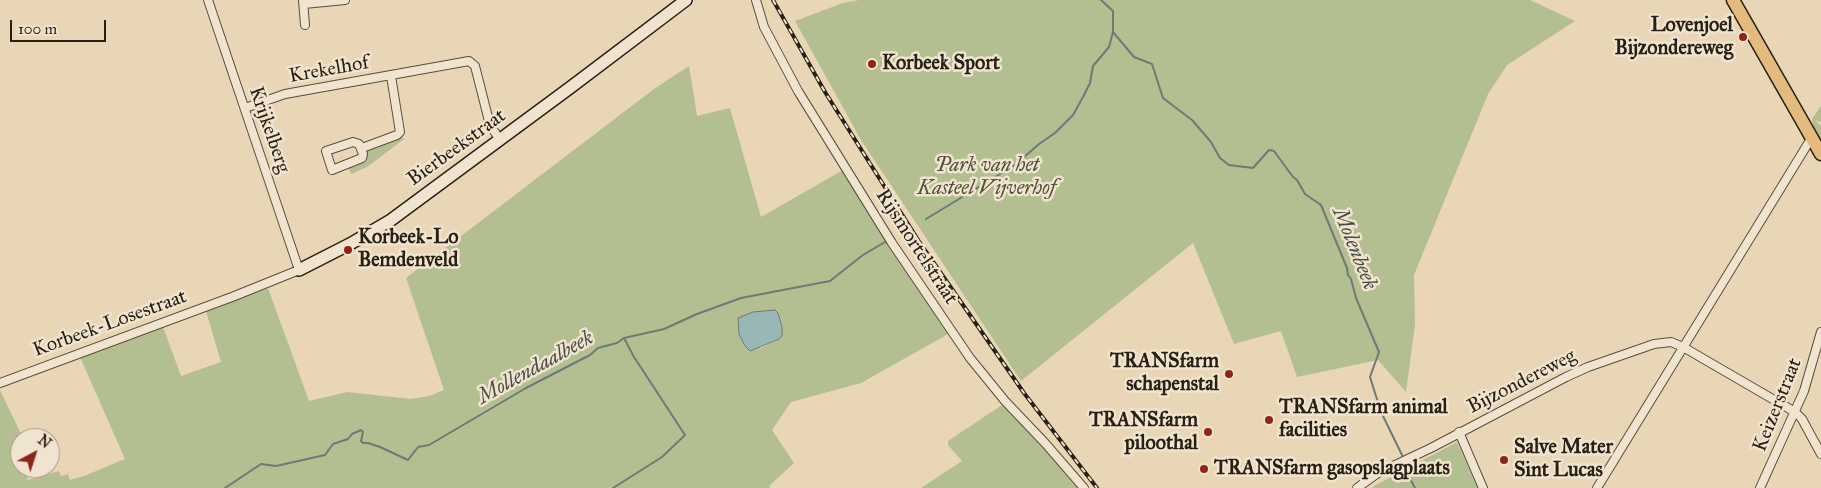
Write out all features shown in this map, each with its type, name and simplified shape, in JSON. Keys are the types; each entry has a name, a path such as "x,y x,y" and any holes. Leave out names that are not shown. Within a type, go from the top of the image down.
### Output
{"main road":[{"path":"1733,0 1821,154"}],"street":[{"name":"Krijkelberg","path":"208,0 299,270"},
{"path":"305,25 303,2 345,0"},
{"name":"Bierbeekstraat","path":"232,296 299,270 350,244 391,220 686,0"},
{"name":"Rijsmortelstraat","path":"756,0 764,27 798,90 892,243 970,358 1005,401 1084,488"},
{"name":"Krekelhof","path":"245,108 284,94 467,61 472,62 475,66 490,125 500,140"},
{"name":"Krekelhof","path":"362,148 397,136 400,132 391,76"},
{"path":"1597,488 1812,137"},
{"name":"Krekelhof","path":"353,142 356,142 362,148 362,158 332,170 326,151 353,142"},
{"name":"Korbeek-Losestraat","path":"0,383 232,296"},
{"name":"Keizerstraat","path":"1760,488 1804,392 1821,332"},
{"name":"Bijzondereweg","path":"1357,488 1378,473 1588,367 1654,344 1670,342 1683,347 1795,412"},
{"path":"1795,412 1802,419 1821,454"},
{"path":"1459,432 1482,488"}],"green space":[{"name":"Park van het Kasteel Vijverhof","path":"859,0 1530,0 1575,21 1507,65 1488,94 1414,275 1415,324 1406,392 1378,360 1297,377 1281,331 1234,344 1193,243 1021,381 861,140 795,21 843,3"},
{"path":"689,66 697,116 730,108 761,217 843,170 950,333 861,383 791,402 772,430 794,463 769,486 770,488 0,488 0,390 18,428 10,428 10,478 27,478 28,480 35,478 60,478 60,474 61,476 68,474 70,480 84,476 125,459 80,357 163,327 181,376 221,362 206,311 268,288 309,401 347,392 411,399 429,396 444,390 406,278 654,89","holes":["738,318 779,339 761,348 745,346 739,334"]},
{"path":"1821,106 1821,122 1815,120 1821,126 1821,139 1814,128 1812,119"},
{"path":"403,137 404,139 367,167 351,174 348,166 367,159 365,152"},
{"path":"1002,405 1008,405 1080,488 921,488 962,461 948,445 948,441"},
{"path":"1457,442 1478,488 1372,488 1374,486"}],"water":[{"path":"775,310 778,313 782,327 782,336 750,351 739,334 738,318 753,312"}],"waterway":[{"name":"Molenbeek","path":"1101,0 1113,11 1113,32 1134,57 1152,64 1163,98 1192,120 1211,142 1220,158 1229,165 1253,168 1269,150 1274,151 1297,180 1305,194 1321,205 1347,268 1356,298 1379,352 1370,377 1381,412 1403,457"},
{"name":"Mollendaalbeek","path":"926,219 1015,165 1055,133 1073,115 1090,83 1093,66 1109,47 1113,32"},
{"name":"Mollendaalbeek","path":"225,488 261,464 276,466 325,455 333,444 348,439 352,434 361,430 363,432 361,441 363,443 380,447 408,460 418,447 429,445 526,388 590,355 598,348 617,343 624,338 664,329 697,314 741,298 830,281 863,255 885,242"},
{"path":"613,488 662,457 685,435 634,357 624,338"},
{"name":"Molenbeek","path":"1408,475 1415,488"}],"railway":[{"path":"773,0 825,92 920,243 1024,393 1097,488"}],"place":[{"name":"Lovenjoel Bijzondereweg","path":"1743,37"},
{"name":"Korbeek Sport","path":"872,64"},
{"name":"Korbeek-Lo Bemdenveld","path":"348,250"},
{"name":"TRANSfarm schapenstal","path":"1229,374"},
{"name":"TRANSfarm animal facilities","path":"1269,420"},
{"name":"TRANSfarm piloothal","path":"1208,432"},
{"name":"Salve Mater Sint Lucas","path":"1504,460"},
{"name":"TRANSfarm gasopslagplaats","path":"1204,469"}]}
